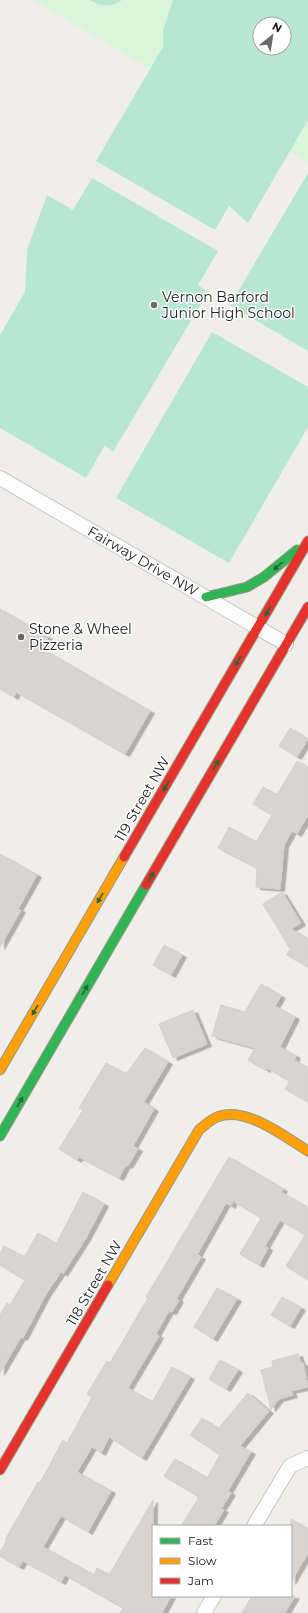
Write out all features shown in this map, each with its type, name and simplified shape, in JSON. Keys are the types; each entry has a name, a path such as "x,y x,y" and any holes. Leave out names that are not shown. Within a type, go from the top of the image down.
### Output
{"main road":[{"path":"206,597 247,588 264,577 308,541"},
{"name":"119 Street NW","path":"0,1070 308,541"},
{"path":"0,1136 308,607"},
{"name":"118 Street NW","path":"0,1470 193,1139 200,1130 219,1116 238,1115 257,1121 308,1151"}],"street":[{"name":"Fairway Drive NW","path":"0,478 286,644"},
{"path":"255,1525 290,1466 308,1458"},
{"path":"204,1613 213,1597"}],"green space":[{"path":"33,0 308,0 308,162"},
{"path":"90,0 122,0 106,6"},
{"path":"173,0 308,0 308,120 248,223 229,206 215,230 96,161 163,47 163,30"},
{"path":"308,173 308,351 230,305"},
{"path":"92,178 218,251 198,285 208,292 113,452 105,445 86,478 0,428 0,335 25,292 27,250 47,195 73,210"},
{"path":"212,332 308,387 308,427 229,563 116,498"}],"building":[{"path":"0,609 48,637 42,649 150,711 125,754 16,692 14,697 0,689"},
{"path":"290,728 308,739 297,757 279,746"},
{"path":"297,761 308,768 308,815 297,834 292,831 284,845 280,889 256,887 257,868 218,848 229,827 256,842 272,815 253,804 263,787 277,795"},
{"path":"0,854 37,875 18,909 21,910 0,947"},
{"path":"282,892 301,923 291,929 308,939 308,967 287,955 290,949 263,904"},
{"path":"164,945 182,955 171,975 153,965"},
{"path":"261,984 281,996 275,1006 295,1017 280,1047 296,1056 294,1060 308,1068 308,1102 285,1089 289,1081 267,1068 266,1070 248,1060 255,1048 212,1036 221,1005 245,1012"},
{"path":"193,1010 207,1044 173,1058 159,1024"},
{"path":"145,1048 168,1062 144,1102 154,1109 133,1146 138,1149 128,1166 126,1165 119,1178 79,1157 77,1160 59,1149 83,1110 79,1108 106,1063 126,1074"},
{"path":"229,1157 283,1189 281,1192 308,1208 308,1280 286,1266 305,1235 280,1220 265,1246 268,1248 259,1265 240,1254 261,1218 233,1201 231,1206 226,1203 197,1255 201,1257 177,1298 179,1300 172,1312 169,1311 156,1334 159,1336 128,1388 152,1402 172,1367 190,1377 142,1458 109,1437 101,1453 92,1447 77,1472 111,1491 88,1532 61,1516 43,1547 94,1575 97,1568 109,1575 153,1500 152,1597 170,1597 162,1613 120,1613 123,1608 65,1575 61,1582 23,1561 19,1567 0,1556 0,1552 7,1540 5,1540 38,1482 40,1483 63,1440 67,1443 92,1397 87,1394 107,1361 110,1363 148,1298 146,1297"},
{"path":"83,1192 104,1204 86,1238 63,1274 61,1272 46,1294 23,1338 21,1337 0,1373 0,1315 7,1303 10,1305 25,1280 0,1265 0,1254 4,1246 24,1257 38,1233 56,1244"},
{"path":"217,1288 237,1299 213,1339 194,1327"},
{"path":"282,1297 301,1308 290,1326 271,1315"},
{"path":"298,1354 301,1363 303,1363 308,1387 291,1391 293,1395 279,1399 271,1409 261,1370 273,1367 272,1361"},
{"path":"220,1360 238,1370 226,1389 209,1379"},
{"path":"248,1393 269,1411 240,1446 251,1452 228,1491 231,1493 221,1509 224,1510 215,1525 182,1525 199,1497 164,1476 175,1459 207,1478 220,1455 190,1435 202,1418 218,1429"},
{"path":"291,1519 308,1529 308,1553 292,1580 292,1525"},
{"path":"295,1596 285,1613 242,1613 251,1597"}],"traffic: fast":[{"path":"206,597 247,587 264,577 297,550"},
{"path":"0,1136 146,885"}],"traffic: slow":[{"path":"0,1070 124,857"},
{"path":"108,1285 199,1130 212,1120 228,1114 240,1115 264,1124 308,1151"}],"traffic: jam":[{"path":"124,857 308,541"},
{"path":"146,885 308,607"},
{"path":"0,1470 108,1285"}],"place":[{"name":"Vernon Barford Junior High School","path":"154,305"},
{"name":"Stone & Wheel Pizzeria","path":"21,637"}]}
